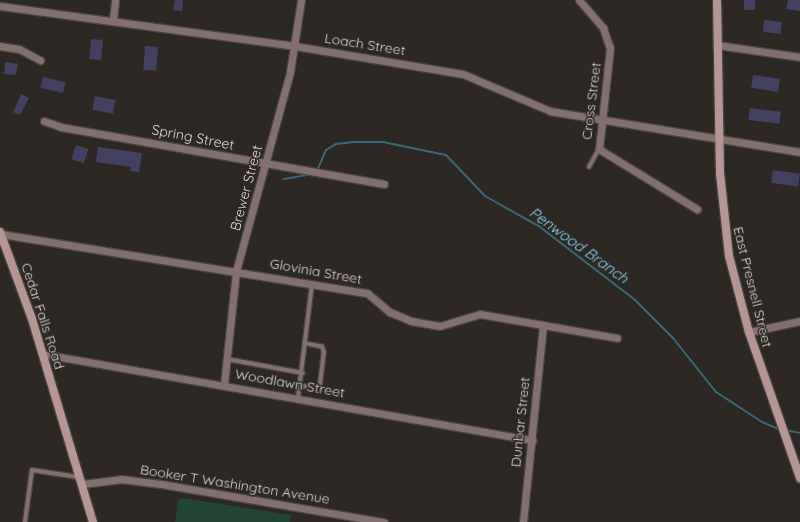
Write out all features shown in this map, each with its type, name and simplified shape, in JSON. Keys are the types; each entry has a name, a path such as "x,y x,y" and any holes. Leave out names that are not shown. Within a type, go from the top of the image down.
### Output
{"main road":[{"name":"East Presnell Street","path":"717,0 719,138 722,211 749,332 800,478"},
{"name":"Cedar Falls Road","path":"0,233 43,354 93,522"}],"street":[{"path":"113,20 115,0"},
{"name":"Brewer Street","path":"224,384 236,271 295,46 301,0"},
{"name":"Cross Street","path":"579,0 603,28 610,48 599,149 697,209"},
{"name":"Loach Street","path":"0,6 113,20 295,46 471,76 550,112 800,152"},
{"path":"717,45 800,57"},
{"path":"0,46 19,49 40,60"},
{"name":"Spring Street","path":"44,121 264,164 384,184"},
{"name":"Glovinia Street","path":"0,233 366,293 390,312 411,321 440,326 473,314 617,338"},
{"path":"749,332 800,321"},
{"name":"Dunbar Street","path":"523,522 543,326"},
{"name":"Woodlawn Street","path":"43,354 224,384 532,440"},
{"name":"Booker T Washington Avenue","path":"81,481 121,479 161,484 384,522"}],"lane":[{"path":"589,167 599,149"},
{"path":"298,398 302,386 312,284"},
{"path":"302,386 318,388 320,384 324,353 322,347 306,344"},
{"path":"227,359 303,373"},
{"path":"22,521 32,470 81,481"}],"green space":[{"path":"182,498 291,515 290,522 175,522 178,500"}],"building":[{"path":"175,0 183,0 182,11 173,10"},
{"path":"744,0 755,0 755,10 744,10"},
{"path":"788,0 800,0 800,11 786,9"},
{"path":"764,20 782,22 781,34 763,32"},
{"path":"91,39 103,40 101,60 89,59"},
{"path":"145,46 158,47 156,71 143,70"},
{"path":"5,62 18,64 16,75 4,74"},
{"path":"753,75 780,79 778,92 751,88"},
{"path":"43,77 65,82 63,93 41,88"},
{"path":"21,94 29,98 20,115 13,112"},
{"path":"95,96 116,100 113,114 92,110"},
{"path":"750,108 781,112 779,124 749,120"},
{"path":"76,145 88,149 84,163 71,159"},
{"path":"98,147 142,153 139,172 130,171 131,167 96,162"},
{"path":"773,170 800,174 798,187 771,183"}],"waterway":[{"name":"Penwood Branch","path":"317,171 326,150 336,144 354,142 383,142 446,155 485,196 540,227 635,300 673,338 716,392 762,422 781,430"},
{"name":"Penwood Branch","path":"284,179 312,174"},
{"name":"Penwood Branch","path":"785,430 800,433"}]}
